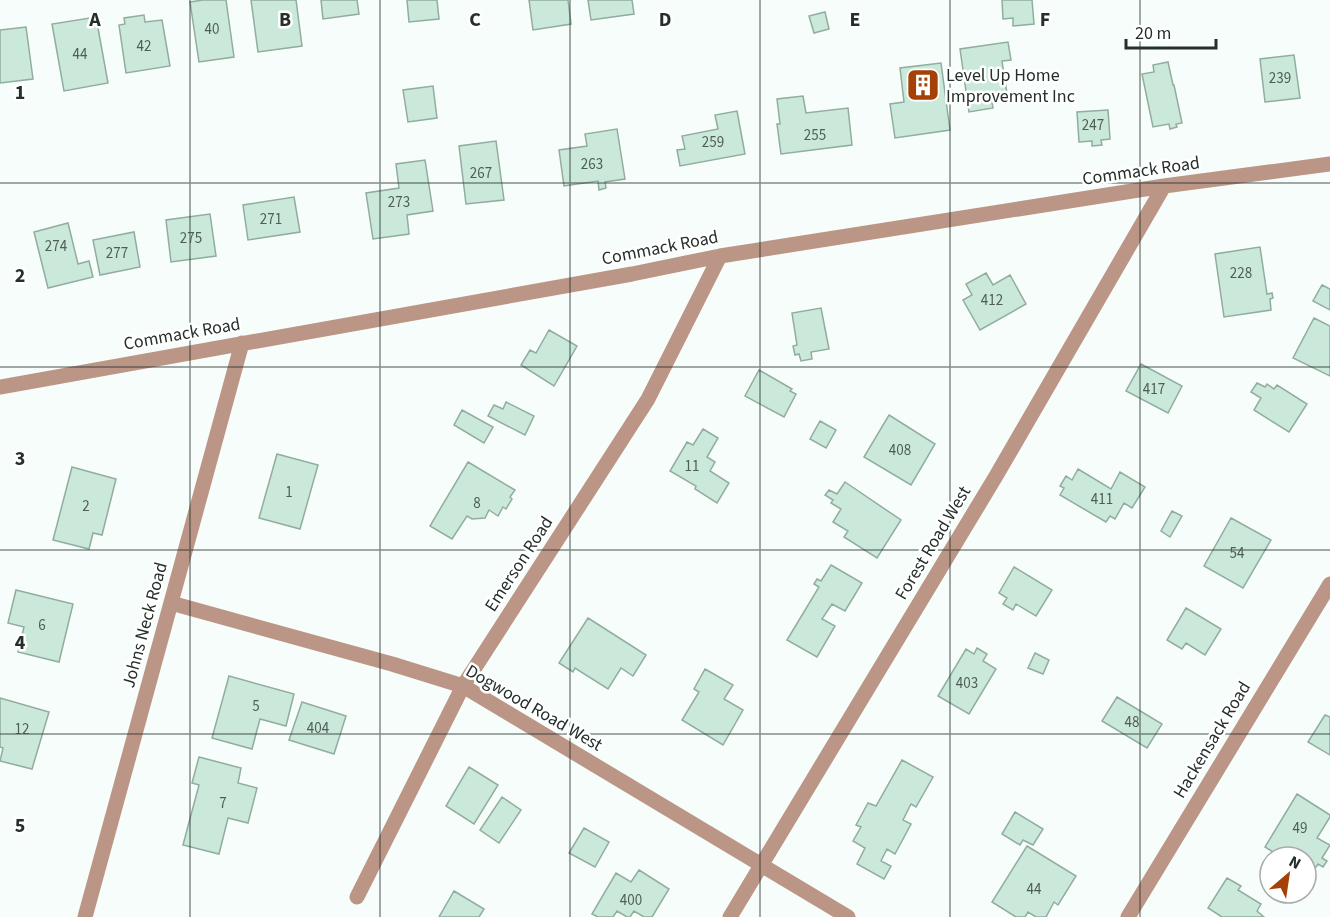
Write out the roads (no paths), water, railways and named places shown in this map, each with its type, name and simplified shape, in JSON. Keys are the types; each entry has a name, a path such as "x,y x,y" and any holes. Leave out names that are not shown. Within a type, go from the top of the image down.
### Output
{"street":[{"name":"Commack Road","path":"0,387 632,274 720,256 1164,186 1330,165"},
{"name":"Forest Road West","path":"730,917 996,476 1164,186"},
{"name":"Emerson Road","path":"357,897 463,686 648,399 720,256"},
{"name":"Johns Neck Road","path":"85,917 242,344"},
{"name":"Hackensack Road","path":"1128,917 1330,584"},
{"name":"Dogwood Road West","path":"171,603 463,686 848,917"}],"place":[{"name":"Level Up Home Improvement Inc","path":"923,85"}]}
